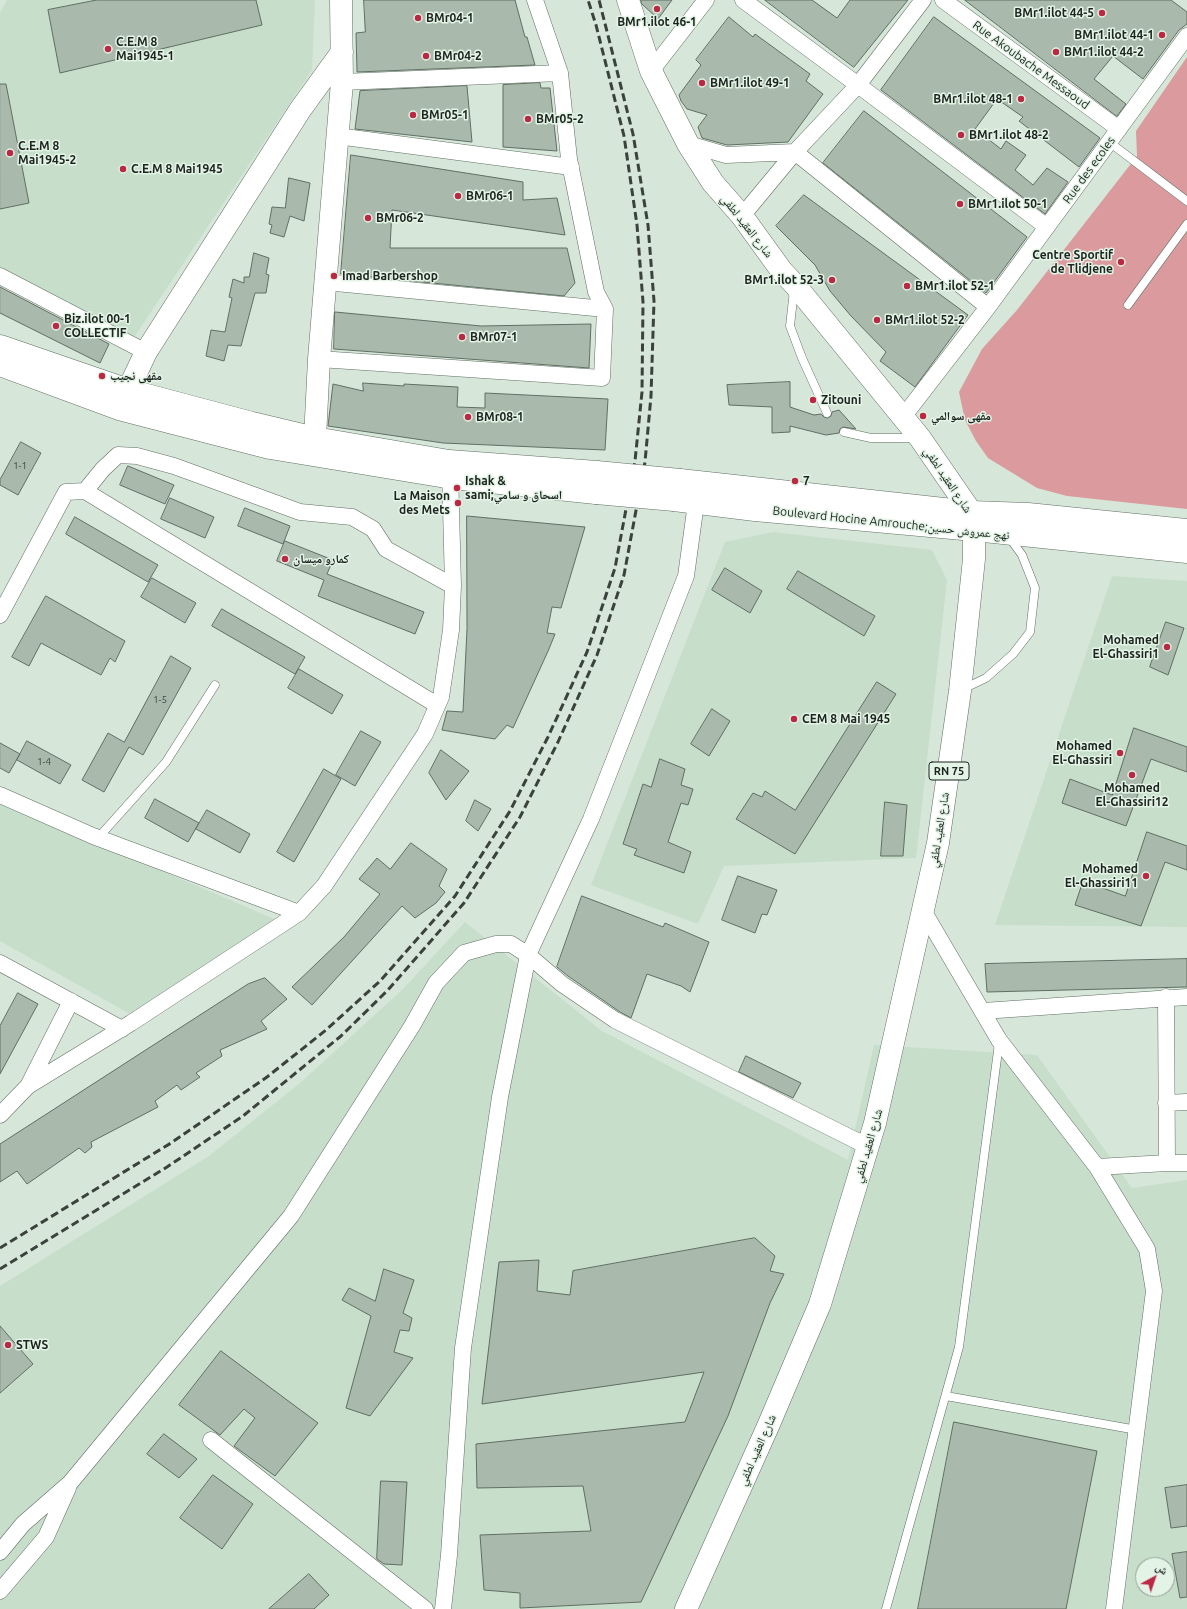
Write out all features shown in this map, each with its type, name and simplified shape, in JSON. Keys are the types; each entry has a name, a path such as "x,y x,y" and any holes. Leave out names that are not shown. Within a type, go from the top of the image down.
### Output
{"main road":[{"path":"315,438 319,359 342,82 341,0"},
{"name":"شارع العقيد لطفي","path":"628,0 651,71 688,144 712,183 742,216 781,270 795,285 920,438 973,521 974,559 960,691 938,843 924,912 876,1123 820,1304 766,1431 686,1609"},
{"path":"123,400 146,352 300,110 342,52"},
{"path":"0,346 123,400 252,423 450,469"},
{"path":"0,365 123,400 270,448 450,469"},
{"name":"Boulevard Hocine Amrouche;نهج عمروش حسين","path":"450,469 677,490 973,521 1007,534 1187,552"},
{"name":"Boulevard Hocine Amrouche;نهج عمروش حسين","path":"677,490 696,503 762,510 973,521 1028,514 1187,530"}],"street":[{"path":"319,359 602,378 605,309 596,292 571,167 560,73 535,0"},
{"path":"651,71 706,0"},
{"path":"743,0 858,84 1046,227"},
{"path":"742,216 795,152 858,84 923,0"},
{"name":"Rue Akoubache Messaoud","path":"943,0 1119,129"},
{"name":"Rue des ecoles","path":"903,417 988,307 1187,36"},
{"path":"342,82 560,73"},
{"path":"337,136 571,167"},
{"path":"688,144 726,155 795,152 988,307"},
{"path":"0,276 146,352"},
{"path":"325,282 605,309"},
{"path":"85,491 103,469 118,455 137,456 174,466 300,512 352,517 373,529 386,549 453,586"},
{"path":"0,1115 28,1086 122,1029 299,913 324,886 425,734 441,697 452,630 453,586 450,469"},
{"path":"0,615 66,492 85,491 437,705"},
{"path":"443,1609 463,1348 500,1097 528,955 591,819 686,576 696,503"},
{"path":"0,795 98,838 299,913"},
{"path":"924,912 999,1040 1096,1167 1147,1249 1154,1291 1114,1609"},
{"path":"0,1552 23,1524 70,1483 291,1216 408,1032 436,983 464,953 496,944 511,944 528,955 562,984 615,1020 869,1147"},
{"path":"0,963 122,1029"},
{"path":"983,1011 1166,997 1187,997"},
{"path":"1166,997 1167,1163"},
{"path":"28,1086 71,1001"},
{"path":"1166,1103 1187,1102"},
{"path":"1096,1167 1187,1163"},
{"path":"211,1440 425,1609"},
{"path":"0,1591 46,1537 70,1483"}],"lane":[{"path":"1109,142 1187,200"},
{"path":"1128,305 1187,224"},
{"path":"795,285 790,326 802,358 827,413"},
{"path":"844,432 871,438 920,438"},
{"path":"960,691 986,678 1013,654 1030,632 1035,588 1022,555 1007,534"},
{"path":"98,838 166,762 215,684"},
{"path":"886,1609 959,1347 999,1040"},
{"path":"946,1396 1137,1430"}],"shaded area":[{"name":"C.E.M 8 Mai1945","path":"7,0 315,0 312,70 133,339 0,268 0,13"},
{"name":"Centre Sportif de Tlidjene","path":"1187,57 1187,509 1067,496 1037,488 988,458 976,441 965,420 959,392 982,349 1017,310 1137,156 1136,131"},
{"name":"CEM 8 Mai 1945","path":"773,532 932,550 947,580 916,858 724,866 698,924 591,885 725,542"},
{"name":"Mohamed El-Ghassiri","path":"1112,576 1187,581 1187,927 995,925"},
{"path":"0,801 274,919 130,1014 0,941"},
{"path":"465,922 602,1031 848,1160 874,1045 1037,1055 1132,1188 1187,1180 1187,1609 0,1609 0,1286 209,1156 300,1083 403,989"}],"building":[{"name":"C.E.M 8 Mai1945-1","path":"97,0 256,0 262,25 60,73 48,10"},
{"path":"364,0 515,0 525,37 527,37 535,65 357,72 356,33 365,32"},
{"name":"BMr1.ilot 46-1","path":"641,0 672,0 658,19 642,4"},
{"path":"765,0 812,0 837,18 850,0 908,0 854,67"},
{"path":"965,0 1171,0 1187,12 1187,24 1179,30 1143,79 1113,56 1094,79 1126,104 1117,116"},
{"name":"BMr1.ilot 49-1","path":"729,17 753,37 755,34 810,74 806,81 823,94 788,142 727,145 702,138 698,127 707,115 687,109 681,101 679,95 701,65 696,60"},
{"path":"934,17 1100,138 1079,167 1019,121 1023,117 997,99 975,129 1001,149 1006,141 1026,155 1015,170 1033,185 1047,168 1068,182 1045,214 881,90"},
{"name":"BMr05-2","path":"540,83 541,88 550,88 557,151 503,147 503,85"},
{"name":"C.E.M 8 Mai1945-2","path":"0,84 6,84 29,203 0,209"},
{"name":"BMr05-1","path":"467,86 472,142 355,129 360,91"},
{"name":"BMr1.ilot 50-1","path":"864,111 1027,237 986,293 823,163"},
{"name":"BMr06-2","path":"351,155 523,182 523,200 557,198 565,235 392,210 390,248 567,248 575,283 564,296 341,274"},
{"path":"289,178 310,183 304,221 290,216 284,237 270,233 272,225 269,224 272,207 285,208"},
{"name":"BMr1.ilot 52-1","path":"804,195 968,315 915,387 880,361 886,352 851,316 830,291 815,265 776,226"},
{"path":"254,253 269,258 266,274 269,275 266,293 255,293 241,346 228,345 224,361 206,356 211,330 225,332 232,298 229,297 233,279 244,283 244,277 249,277"},
{"name":"Biz.ilot 00-1 COLLECTIF","path":"0,287 109,344 100,363 0,313"},
{"name":"BMr07-1","path":"335,312 481,326 591,324 589,368 334,349"},
{"path":"790,382 790,407 814,415 821,414 827,418 831,416 832,412 839,410 856,429 843,427 840,429 839,433 826,435 790,426 790,432 772,433 772,407 729,405 727,385"},
{"name":"BMr08-1","path":"363,383 404,386 404,384 458,387 457,407 485,408 485,393 608,399 605,450 443,443 328,426 333,384 363,391"},
{"path":"21,442 41,453 18,495 0,485 0,480"},
{"path":"128,466 174,485 165,504 120,485"},
{"path":"170,498 214,517 205,538 161,519"},
{"path":"245,508 290,526 283,544 238,526"},
{"path":"467,516 585,527 561,608 552,607 547,633 555,634 549,649 513,728 507,725 495,739 442,730 447,711 463,712 467,629"},
{"path":"75,517 158,565 148,582 66,534"},
{"path":"285,541 333,560 327,574 424,612 415,634 318,596 324,580 277,561"},
{"path":"725,568 762,591 750,613 712,590"},
{"path":"798,571 875,616 864,636 787,589"},
{"path":"152,578 196,603 185,623 141,597"},
{"path":"46,596 125,641 115,662 110,658 101,675 41,643 29,666 12,657"},
{"path":"222,609 305,657 295,674 212,626"},
{"name":"Mohamed El-Ghassiri1","path":"1166,622 1184,628 1168,675 1150,667"},
{"path":"171,656 191,668 143,755 129,747 104,792 82,780 108,733 124,742"},
{"path":"299,669 343,695 332,714 288,688"},
{"path":"877,682 896,694 795,854 736,819 753,793 762,797 765,791 795,810"},
{"path":"712,709 730,721 709,756 691,744"},
{"name":"Mohamed El-Ghassiri12","path":"1134,728 1187,747 1187,772 1151,759 1126,826 1062,803 1070,779 1112,795"},
{"path":"361,731 381,742 355,786 336,775"},
{"path":"27,741 71,765 60,784 17,760"},
{"path":"0,743 20,754 9,773 0,768"},
{"path":"441,750 469,771 446,800 429,773"},
{"path":"660,759 685,769 681,785 693,789 688,805 681,803 668,842 691,852 684,873 634,855 637,849 623,844 643,784 651,787"},
{"path":"324,769 341,779 294,862 277,852"},
{"path":"155,799 199,823 188,842 145,818"},
{"path":"475,800 491,809 478,831 466,821"},
{"path":"885,802 907,805 903,856 881,856"},
{"path":"207,810 250,834 240,853 196,829"},
{"name":"Mohamed El-Ghassiri11","path":"1147,832 1187,846 1187,870 1165,862 1141,926 1075,905 1083,881 1125,896"},
{"path":"411,843 447,869 439,886 445,892 436,903 415,918 402,906 312,1005 292,987 344,937 380,894 359,879 377,858 390,869"},
{"path":"738,876 777,890 767,915 762,914 755,933 722,920"},
{"path":"582,896 663,927 665,923 709,942 690,992 681,986 647,974 631,1018 620,1012 557,967"},
{"path":"1187,959 1187,987 987,992 985,964"},
{"path":"265,978 287,999 261,1021 267,1029 220,1050 222,1056 196,1073 200,1077 181,1090 177,1085 155,1101 158,1107 91,1142 92,1147 85,1153 79,1148 27,1184 17,1171 0,1182 0,1144 248,984"},
{"path":"18,993 38,1004 0,1074 0,1026"},
{"path":"746,1056 801,1083 793,1098 739,1072"},
{"path":"755,1238 775,1256 770,1271 784,1274 770,1303 728,1416 641,1602 520,1608 520,1593 484,1590 480,1535 591,1531 583,1486 477,1488 476,1444 685,1422 704,1372 482,1404 499,1262 539,1260 537,1291 570,1295 573,1271"},
{"path":"384,1269 414,1280 403,1313 412,1318 409,1331 400,1330 394,1352 413,1358 370,1416 346,1408 371,1316 342,1300 349,1288 375,1301"},
{"name":"STWS","path":"0,1326 33,1364 0,1393"},
{"path":"221,1351 318,1423 275,1476 234,1446 255,1418 244,1409 220,1435 179,1405"},
{"path":"954,1422 1097,1451 1066,1609 918,1609"},
{"path":"164,1434 197,1459 179,1478 147,1454"},
{"path":"213,1475 253,1504 222,1549 180,1518"},
{"path":"381,1481 407,1482 402,1565 384,1564 377,1559"},
{"path":"1187,1485 1187,1526 1171,1528 1165,1488"},
{"path":"1187,1552 1187,1597 1180,1598 1175,1570 1175,1557 1173,1557 1172,1554"},
{"path":"309,1574 329,1595 314,1609 269,1609"}],"railway":[{"path":"0,1248 171,1143 267,1077 326,1030 380,981 455,896 510,811 548,737 587,652 615,568 635,461 642,392 643,302 637,225 624,136 596,25 588,0"},
{"path":"0,1269 167,1167 243,1116 341,1036 388,990 464,903 520,817 558,742 597,655 624,575 645,462 651,396 654,301 648,225 633,134 599,0"}],"place":[{"name":"BMr1.ilot 46-1","path":"657,9"},
{"name":"BMr1.ilot 44-5","path":"1102,13"},
{"name":"BMr04-1","path":"418,18"},
{"name":"BMr1.ilot 44-1","path":"1162,35"},
{"name":"C.E.M 8 Mai1945-1","path":"108,49"},
{"name":"BMr1.ilot 44-2","path":"1056,52"},
{"name":"BMr04-2","path":"426,56"},
{"name":"BMr1.ilot 49-1","path":"702,83"},
{"name":"BMr1.ilot 48-1","path":"1021,99"},
{"name":"BMr05-1","path":"413,115"},
{"name":"BMr05-2","path":"528,119"},
{"name":"BMr1.ilot 48-2","path":"961,135"},
{"name":"C.E.M 8 Mai1945-2","path":"10,153"},
{"name":"C.E.M 8 Mai1945","path":"123,169"},
{"name":"BMr06-1","path":"458,196"},
{"name":"BMr1.ilot 50-1","path":"960,204"},
{"name":"BMr06-2","path":"368,218"},
{"name":"Centre Sportif de Tlidjene","path":"1121,262"},
{"name":"Imad Barbershop","path":"334,276"},
{"name":"BMr1.ilot 52-3","path":"832,280"},
{"name":"BMr1.ilot 52-1","path":"907,286"},
{"name":"BMr1.ilot 52-2","path":"877,320"},
{"name":"Biz.ilot 00-1 COLLECTIF","path":"56,326"},
{"name":"BMr07-1","path":"462,337"},
{"name":"مقهى نجيب","path":"102,376"},
{"name":"Zitouni","path":"813,400"},
{"name":"مقهى سوالمي","path":"923,416"},
{"name":"BMr08-1","path":"468,417"},
{"name":"7","path":"795,481"},
{"name":"Ishak & sami;اسحاق و سامي","path":"457,488"},
{"name":"La Maison des Mets","path":"458,503"},
{"name":"كمارو ميسان","path":"285,559"},
{"name":"Mohamed El-Ghassiri1","path":"1167,647"},
{"name":"CEM 8 Mai 1945","path":"794,719"},
{"name":"Mohamed El-Ghassiri","path":"1120,753"},
{"name":"Mohamed El-Ghassiri12","path":"1132,775"},
{"name":"Mohamed El-Ghassiri11","path":"1146,876"},
{"name":"STWS","path":"8,1345"}]}
